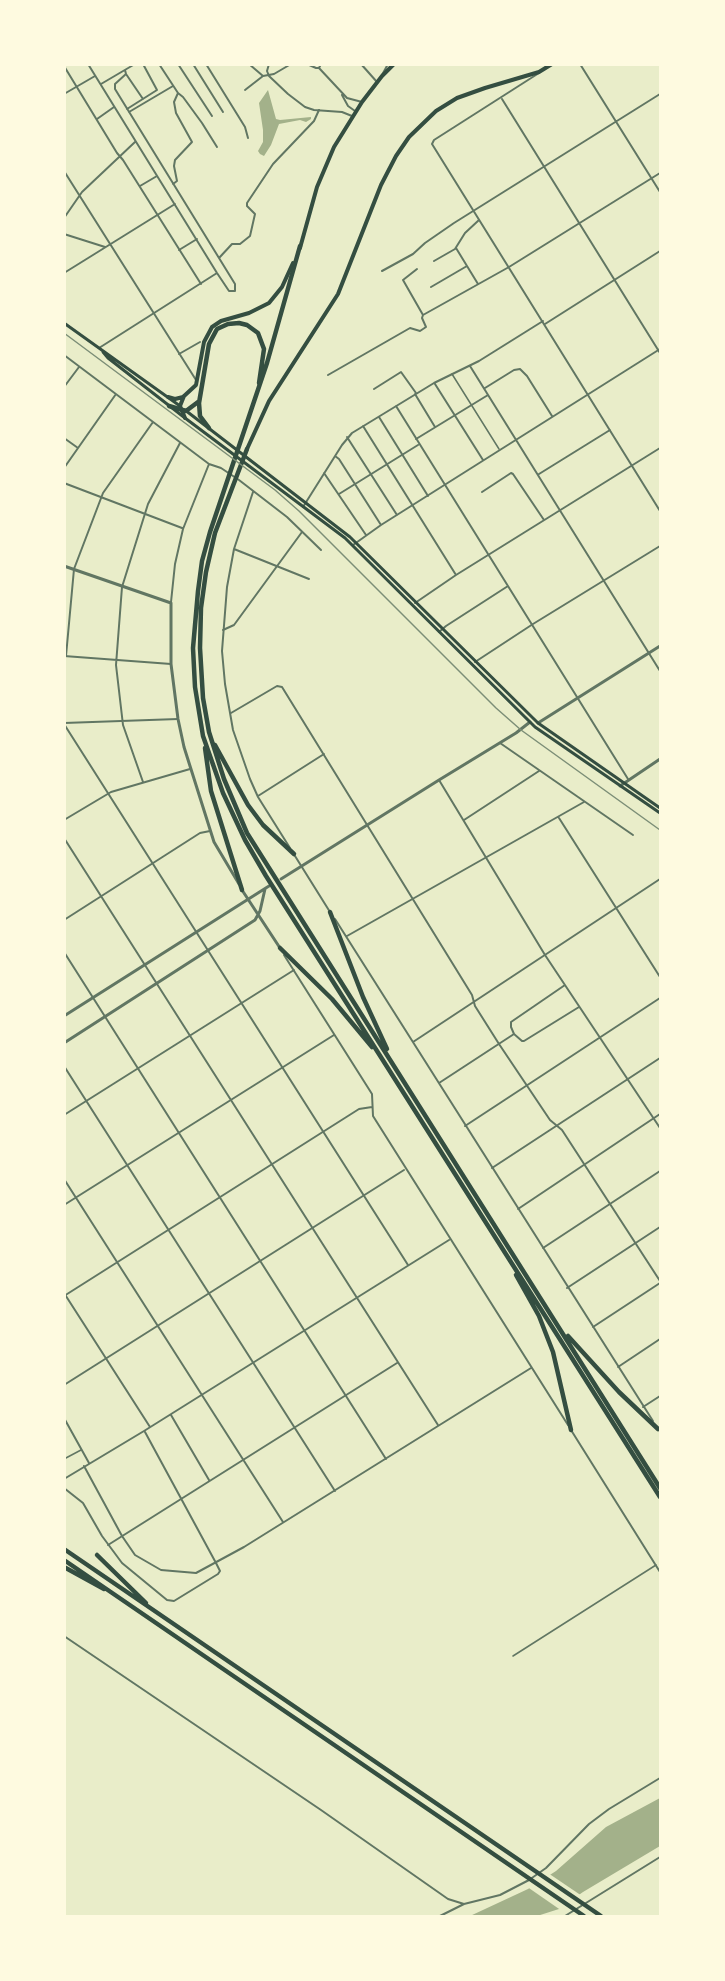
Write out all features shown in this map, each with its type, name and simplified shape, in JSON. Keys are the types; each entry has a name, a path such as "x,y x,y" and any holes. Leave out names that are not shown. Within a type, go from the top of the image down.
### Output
{"highway":[{"path":"300,246 267,363 240,445 206,572 201,608 200,667 209,732 219,766 248,833 660,1488"},
{"path":"208,428 200,416 199,408 212,336 221,327 239,323 247,325 255,330 261,339 264,353 256,396"},
{"path":"169,406 182,409 196,405 201,395"},
{"path":"242,890 211,791 193,668 201,567 210,531 232,477 247,449"},
{"path":"209,732 248,805 263,825 294,854"},
{"path":"203,736 223,793 240,831 266,876 660,1497"},
{"path":"330,912 363,997 399,1073"},
{"path":"280,948 352,1021 388,1068"},
{"path":"514,1266 518,1279 548,1336 571,1430"},
{"path":"546,1307 575,1345 659,1431"},
{"path":"64,1549 602,1917"},
{"path":"97,1555 149,1607"},
{"path":"64,1560 584,1917"},
{"path":"64,1567 137,1609"}],"main road":[{"path":"168,397 175,399 185,396 197,382 204,342 209,331 221,321 256,310 271,301 285,282 300,246 320,179 334,147 355,111 394,64"},
{"path":"247,449 262,413 274,392 338,294 381,185 409,137 436,111 451,102 472,92 546,69 552,64"},
{"path":"64,323 168,397 306,501 355,544 530,722 660,808"},
{"path":"100,349 108,358 169,406 355,544"},
{"path":"185,396 182,409 185,418"},
{"path":"254,470 258,465"},
{"path":"474,664 538,723 660,813"}],"street":[{"path":"88,64 217,273 229,291 235,291 235,284 114,87 125,72"},
{"path":"100,84 125,72 135,64"},
{"path":"128,111 158,90 142,64"},
{"path":"159,64 217,147"},
{"path":"178,64 212,116"},
{"path":"193,64 223,112"},
{"path":"206,64 245,127 248,138"},
{"path":"249,64 264,76"},
{"path":"269,64 267,71 269,76 298,102 310,109 342,112 352,116"},
{"path":"245,90 264,76 269,76 291,64"},
{"path":"307,64 320,66 347,98 362,102"},
{"path":"361,64 377,82"},
{"path":"382,76 388,64"},
{"path":"580,64 660,192"},
{"path":"64,66 201,284"},
{"path":"546,69 432,141 660,511"},
{"path":"125,72 143,99"},
{"path":"64,93 95,76"},
{"path":"128,111 173,86"},
{"path":"173,184 177,181 175,160 192,141 176,113 174,102 178,93"},
{"path":"342,93 348,106 355,111"},
{"path":"382,271 413,254 425,243 474,211 660,94"},
{"path":"355,544 552,416 660,351 501,98"},
{"path":"97,118 114,107"},
{"path":"219,258 232,244 240,244 250,236 255,214 247,203 273,164 314,121 319,110"},
{"path":"64,218 80,195 135,142"},
{"path":"64,171 197,382"},
{"path":"423,315 509,267 660,173"},
{"path":"140,186 157,176"},
{"path":"171,197 176,189"},
{"path":"64,273 175,204"},
{"path":"434,261 456,248 465,233 479,220"},
{"path":"64,234 105,247"},
{"path":"179,250 197,239"},
{"path":"456,248 478,284"},
{"path":"303,507 347,438 363,426 434,383 470,366 660,251"},
{"path":"431,287 467,266"},
{"path":"328,375 410,328 420,331 426,327 423,315 403,280 417,268"},
{"path":"100,349 217,273"},
{"path":"179,354 200,342"},
{"path":"64,355 180,443 209,464 221,468 253,492 303,532 321,550"},
{"path":"470,366 660,671"},
{"path":"64,387 79,367"},
{"path":"485,388 514,370 520,369 527,376 552,416"},
{"path":"374,389 400,372 435,427"},
{"path":"434,383 483,460"},
{"path":"64,468 116,394"},
{"path":"416,439 489,394"},
{"path":"396,406 628,779"},
{"path":"379,416 428,496"},
{"path":"153,422 100,497 74,569 65,656 171,664"},
{"path":"363,426 456,575"},
{"path":"539,474 610,430"},
{"path":"64,438 78,448"},
{"path":"347,438 397,515"},
{"path":"143,783 122,721 115,660 122,587 144,514 180,443"},
{"path":"339,494 419,444"},
{"path":"415,604 456,575 660,448"},
{"path":"335,456 381,525"},
{"path":"209,464 183,529 175,564 171,603 171,664 177,719 190,769 217,849 372,1094 373,1116 405,1169 660,1572"},
{"path":"324,473 366,535"},
{"path":"482,492 511,473 544,520"},
{"path":"64,483 183,529"},
{"path":"253,492 234,549 227,587 223,660 230,713 237,742 258,796 659,1431"},
{"path":"223,630 234,625 303,532"},
{"path":"474,664 533,624 660,546"},
{"path":"234,549 309,579"},
{"path":"64,566 171,603"},
{"path":"441,630 508,586"},
{"path":"64,616 69,616"},
{"path":"538,723 660,646"},
{"path":"230,713 280,685 472,995 473,1001 499,1044 550,1120 557,1126 584,1164 660,1282 593,1327"},
{"path":"177,719 64,724 408,1265"},
{"path":"281,879 530,722"},
{"path":"500,743 633,835"},
{"path":"258,796 324,754"},
{"path":"622,785 660,759"},
{"path":"64,820 107,793 190,769"},
{"path":"464,820 539,771"},
{"path":"439,780 545,955 660,1128"},
{"path":"346,937 584,802"},
{"path":"559,817 660,977"},
{"path":"64,920 200,833 211,831"},
{"path":"64,838 438,1425"},
{"path":"413,1042 660,879"},
{"path":"64,1016 267,888 255,920 64,1043"},
{"path":"64,952 386,1459"},
{"path":"64,1115 294,970"},
{"path":"565,985 511,1022 510,1027 514,1034 525,1041 579,1006"},
{"path":"465,1126 660,998"},
{"path":"438,1083 514,1034"},
{"path":"64,1205 334,1035"},
{"path":"492,1168 660,1059"},
{"path":"64,1066 335,1491"},
{"path":"150,1427 65,1294 359,1109 372,1107"},
{"path":"518,1209 660,1114"},
{"path":"64,1385 405,1169"},
{"path":"543,1248 660,1170"},
{"path":"64,1179 283,1522"},
{"path":"567,1288 660,1227"},
{"path":"64,1479 449,1240"},
{"path":"618,1367 660,1339"},
{"path":"108,1545 398,1362"},
{"path":"84,1466 122,1536 135,1554 158,1569 173,1572 200,1572 335,1491 531,1368"},
{"path":"643,1407 660,1396"},
{"path":"170,1415 209,1480"},
{"path":"64,1418 89,1463"},
{"path":"64,1488 83,1503 108,1545 125,1566 171,1602 219,1573 216,1563 144,1431"},
{"path":"64,1636 450,1901 464,1904"},
{"path":"440,1917 464,1904 500,1895 529,1880 546,1868 589,1824 660,1778"},
{"path":"564,1917 660,1857"},
{"path":"450,1901 451,1910"}],"lane":[{"path":"452,373 499,450"},
{"path":"64,1459 82,1450"},
{"path":"513,1656 656,1565"}],"shaded area":[{"path":"268,90 276,119 311,117 311,119 306,122 300,120 279,124 264,156 258,151 263,142 259,103"},
{"path":"660,1798 660,1846 559,1909 537,1916 470,1916 528,1889 556,1871 606,1827"}],"pier":[{"path":"548,1873 582,1896 562,1911 526,1886"}],"railway":[{"path":"64,333 275,490 299,511 496,708 521,730 660,830"}]}
